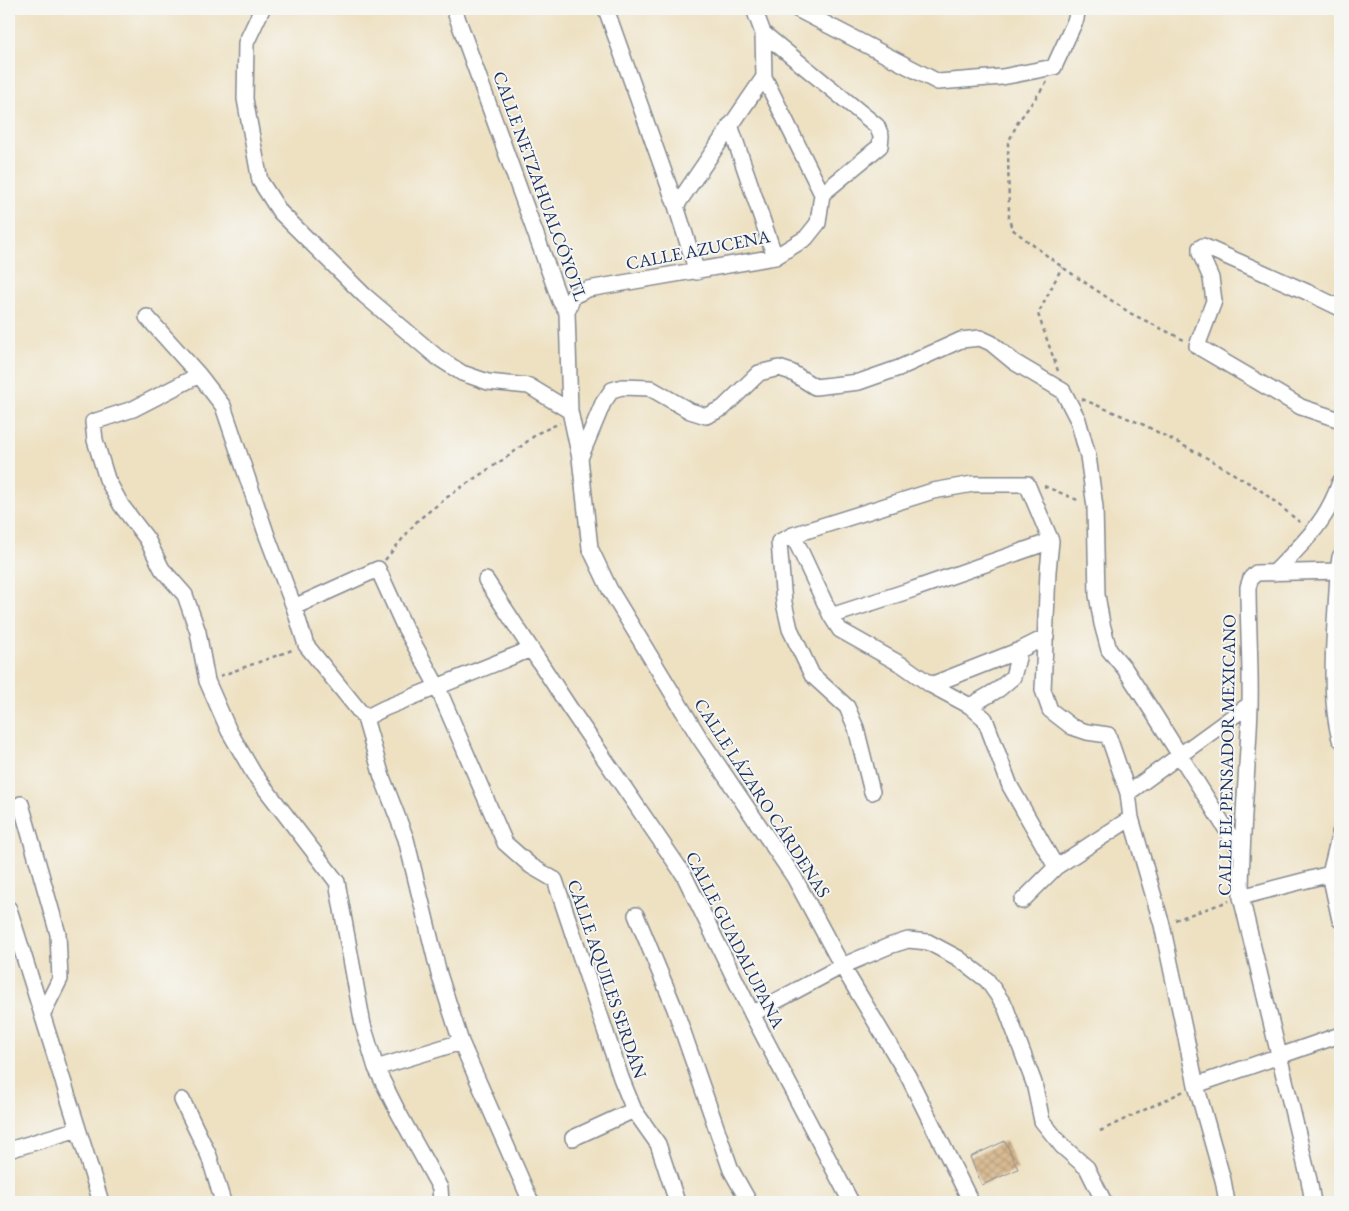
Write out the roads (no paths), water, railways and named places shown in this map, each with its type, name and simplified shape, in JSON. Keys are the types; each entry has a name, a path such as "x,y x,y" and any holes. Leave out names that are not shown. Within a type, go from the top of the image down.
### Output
{"street":[{"path":"262,9 246,43 244,99 260,181 280,212 364,295 437,357 462,372 488,382 530,386 571,414"},
{"path":"606,9 676,206 697,272"},
{"path":"754,9 763,34 764,77 822,194 880,146 881,136 877,126 763,34"},
{"path":"796,9 938,82 1002,77 1054,67 1076,19 1076,9"},
{"name":"CALLE NETZAHUALCÓYOTL","path":"458,10 560,301 567,312 571,414 580,458"},
{"path":"676,206 764,77"},
{"path":"730,125 775,257"},
{"name":"CALLE AZUCENA","path":"567,312 573,296 588,288 697,272 775,257 806,238 818,223 822,194"},
{"path":"1340,308 1203,246 1200,248 1200,253 1211,278 1214,301 1197,346 1301,407 1340,420"},
{"path":"147,317 199,375 223,406 306,645 365,718 382,777 406,839 439,974 461,1042 531,1202"},
{"path":"580,458 603,403 612,390 622,387 650,388 690,411 706,416 724,408 759,373 779,368 791,372 816,387 859,382 899,368 961,340 980,338 991,343 1014,362 1063,391 1078,420 1088,456 1095,507 1097,595 1109,650 1125,669 1241,853"},
{"path":"199,375 133,408 93,422 95,440 107,479 121,505 147,539 162,569 186,595 198,632 207,681 229,731 254,774 337,882 363,1025 376,1068 440,1188 441,1202"},
{"name":"CALLE LÁZARO CÁRDENAS","path":"580,458 590,548 610,590 699,737 794,877 842,966 908,1076 971,1202"},
{"path":"1274,573 1313,533 1330,508 1340,482"},
{"path":"872,792 856,728 847,707 812,675 790,629 784,603 779,542 793,535 933,491 973,484 1027,484 1051,541 1043,690 1050,710 1072,727 1087,732 1108,735 1128,793 1131,818 1162,925 1196,1085 1223,1180 1227,1202"},
{"path":"793,535 831,616 840,630 970,706 985,719 1010,786 1056,866"},
{"path":"831,616 914,590 1051,541"},
{"path":"1274,573 1339,567 1335,719 1340,739"},
{"name":"CALLE AQUILES SERDÁN","path":"294,607 378,569 403,624 437,686 505,843 532,866 556,880 620,1078 634,1110 658,1144 677,1202"},
{"name":"CALLE EL PENSADOR MEXICANO","path":"1274,573 1256,573 1251,578 1248,587 1250,704 1245,816 1241,853 1241,896 1309,1180 1312,1202"},
{"name":"CALLE GUADALUPANA","path":"486,580 684,875 752,1014 851,1202"},
{"path":"932,685 1020,650 1046,637"},
{"path":"365,718 437,686 531,649"},
{"path":"970,706 1013,677 1020,650"},
{"path":"1128,793 1250,704"},
{"path":"22,804 58,934 60,978 42,1015"},
{"path":"1022,901 1056,866 1131,818"},
{"path":"1340,833 1335,874 1340,920"},
{"path":"1241,896 1335,874"},
{"path":"9,909 101,1202"},
{"path":"636,915 675,1009 731,1170 749,1202"},
{"path":"752,1014 842,966 908,940 928,942 958,958 987,980 1005,1006 1034,1083 1042,1121 1062,1146 1088,1168 1104,1202"},
{"path":"1196,1085 1340,1035"},
{"path":"376,1068 461,1042"},
{"path":"182,1100 209,1156 223,1202"},
{"path":"573,1138 634,1110"},
{"path":"9,1150 78,1129"}]}
